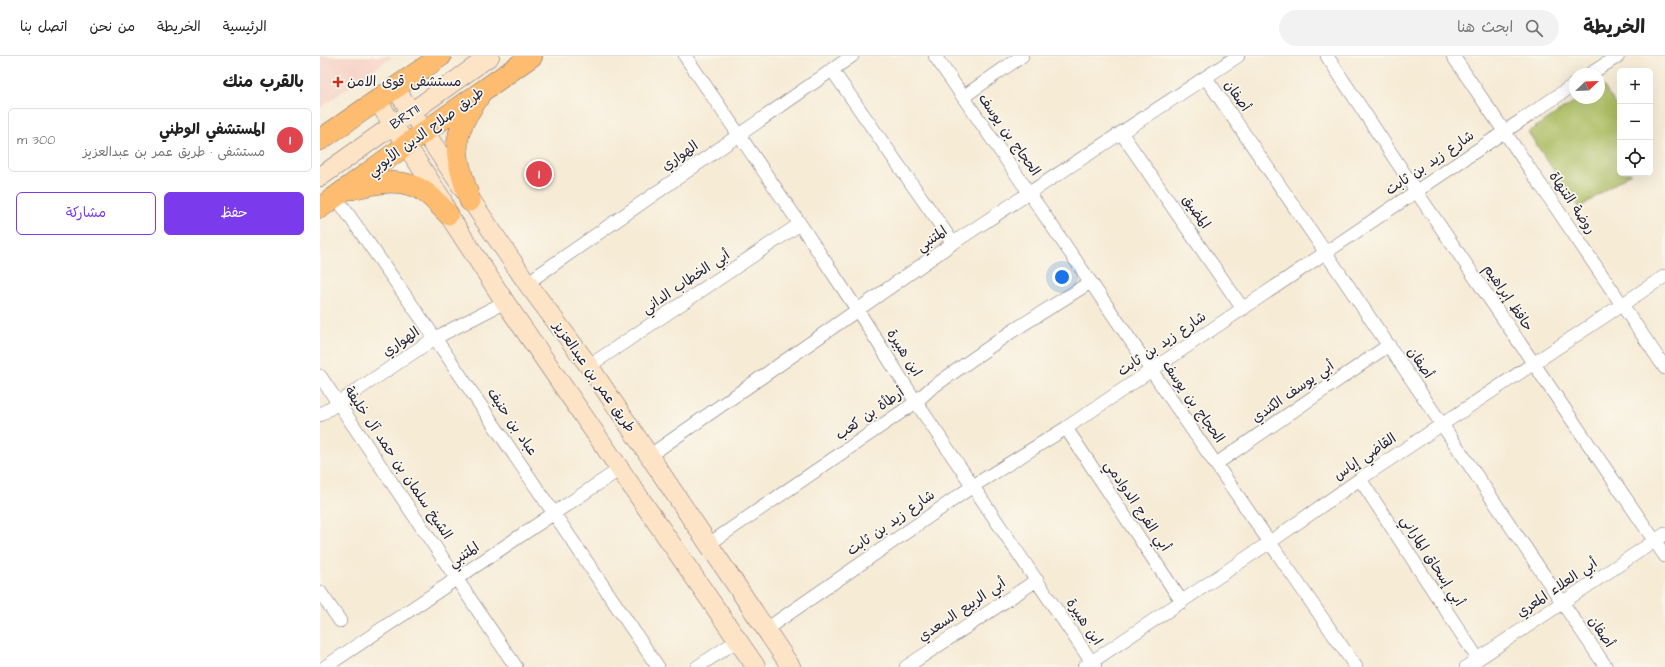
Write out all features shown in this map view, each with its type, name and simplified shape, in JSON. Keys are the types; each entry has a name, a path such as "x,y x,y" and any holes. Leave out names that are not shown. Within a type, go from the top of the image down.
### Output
{"main road":[{"path":"320,140 441,56"},
{"name":"BRT11","path":"320,177 490,56"},
{"name":"طريق صلاح الدين الأيوبي","path":"334,199 406,145 532,56"},
{"name":"طريق عمر بن عبدالعزيز","path":"395,88 526,283 589,366 791,667"},
{"path":"470,200 462,174 458,140 459,133 466,116 483,90"},
{"path":"377,100 441,198 448,214 505,302 756,667"},
{"path":"334,199 384,182 409,184 426,193 448,214"}],"street":[{"name":"ابن هبيرة","path":"685,56 800,224 916,402 1037,580 1090,665"},
{"name":"الهواري","path":"526,283 852,56"},
{"name":"الحجاج بن يوسف","path":"935,56 1030,193 1089,283 1151,370 1356,667"},
{"path":"963,97 1022,56"},
{"name":"المتنبي","path":"649,456 953,243 1122,134 1238,56"},
{"name":"حافظ إبراهيم","path":"1327,56 1416,191 1534,364 1660,538 1665,556"},
{"name":"روضة التنهاة","path":"1454,56 1665,368"},
{"path":"1599,68 1618,56"},
{"path":"832,70 953,243"},
{"name":"أصفان","path":"1206,78 1389,345 1606,667"},
{"name":"شارع زيد بن ثابت","path":"765,630 973,486 1066,428 1569,88"},
{"name":"المضيق","path":"1122,134 1243,309"},
{"name":"عباد بن حنيف","path":"334,199 436,338 658,667"},
{"name":"أبي الخطاب الداني","path":"589,366 800,224"},
{"name":"القاضي إياس","path":"1090,665 1360,479 1665,276"},
{"name":"أرطأة بن كعب","path":"709,544 916,402 930,389 1011,332 1089,283"},
{"name":"الهواري","path":"320,415 436,338 505,302"},
{"name":"أبي يوسف الكندي","path":"1216,464 1389,345"},
{"name":"الشيخ سلمان بن حمد آل خليفة","path":"320,376 516,667"},
{"name":"أبي الفرج الدوادمي","path":"1066,428 1182,602"},
{"name":"المتنبي","path":"325,667 620,469"},
{"name":"أبي إسحاق الماراني","path":"1360,479 1478,659"},
{"name":"أبي العلاء المعري","path":"1466,667 1660,538"},
{"name":"أبي الربيع السعدي","path":"906,667 1037,580"},
{"path":"320,592 340,622"},
{"path":"697,667 738,640"}],"shaded area":[{"name":"مستشفى قوى الامن","path":"320,56 393,56 320,108"}],"green space":[{"path":"1605,88 1617,106 1617,176 1627,176 1579,208 1528,132 1571,104 1605,104"}],"place":[{"name":"مستشفى قوى الامن","path":"338,82"},
{"name":"المستشفي الوطني","path":"539,174"}]}
